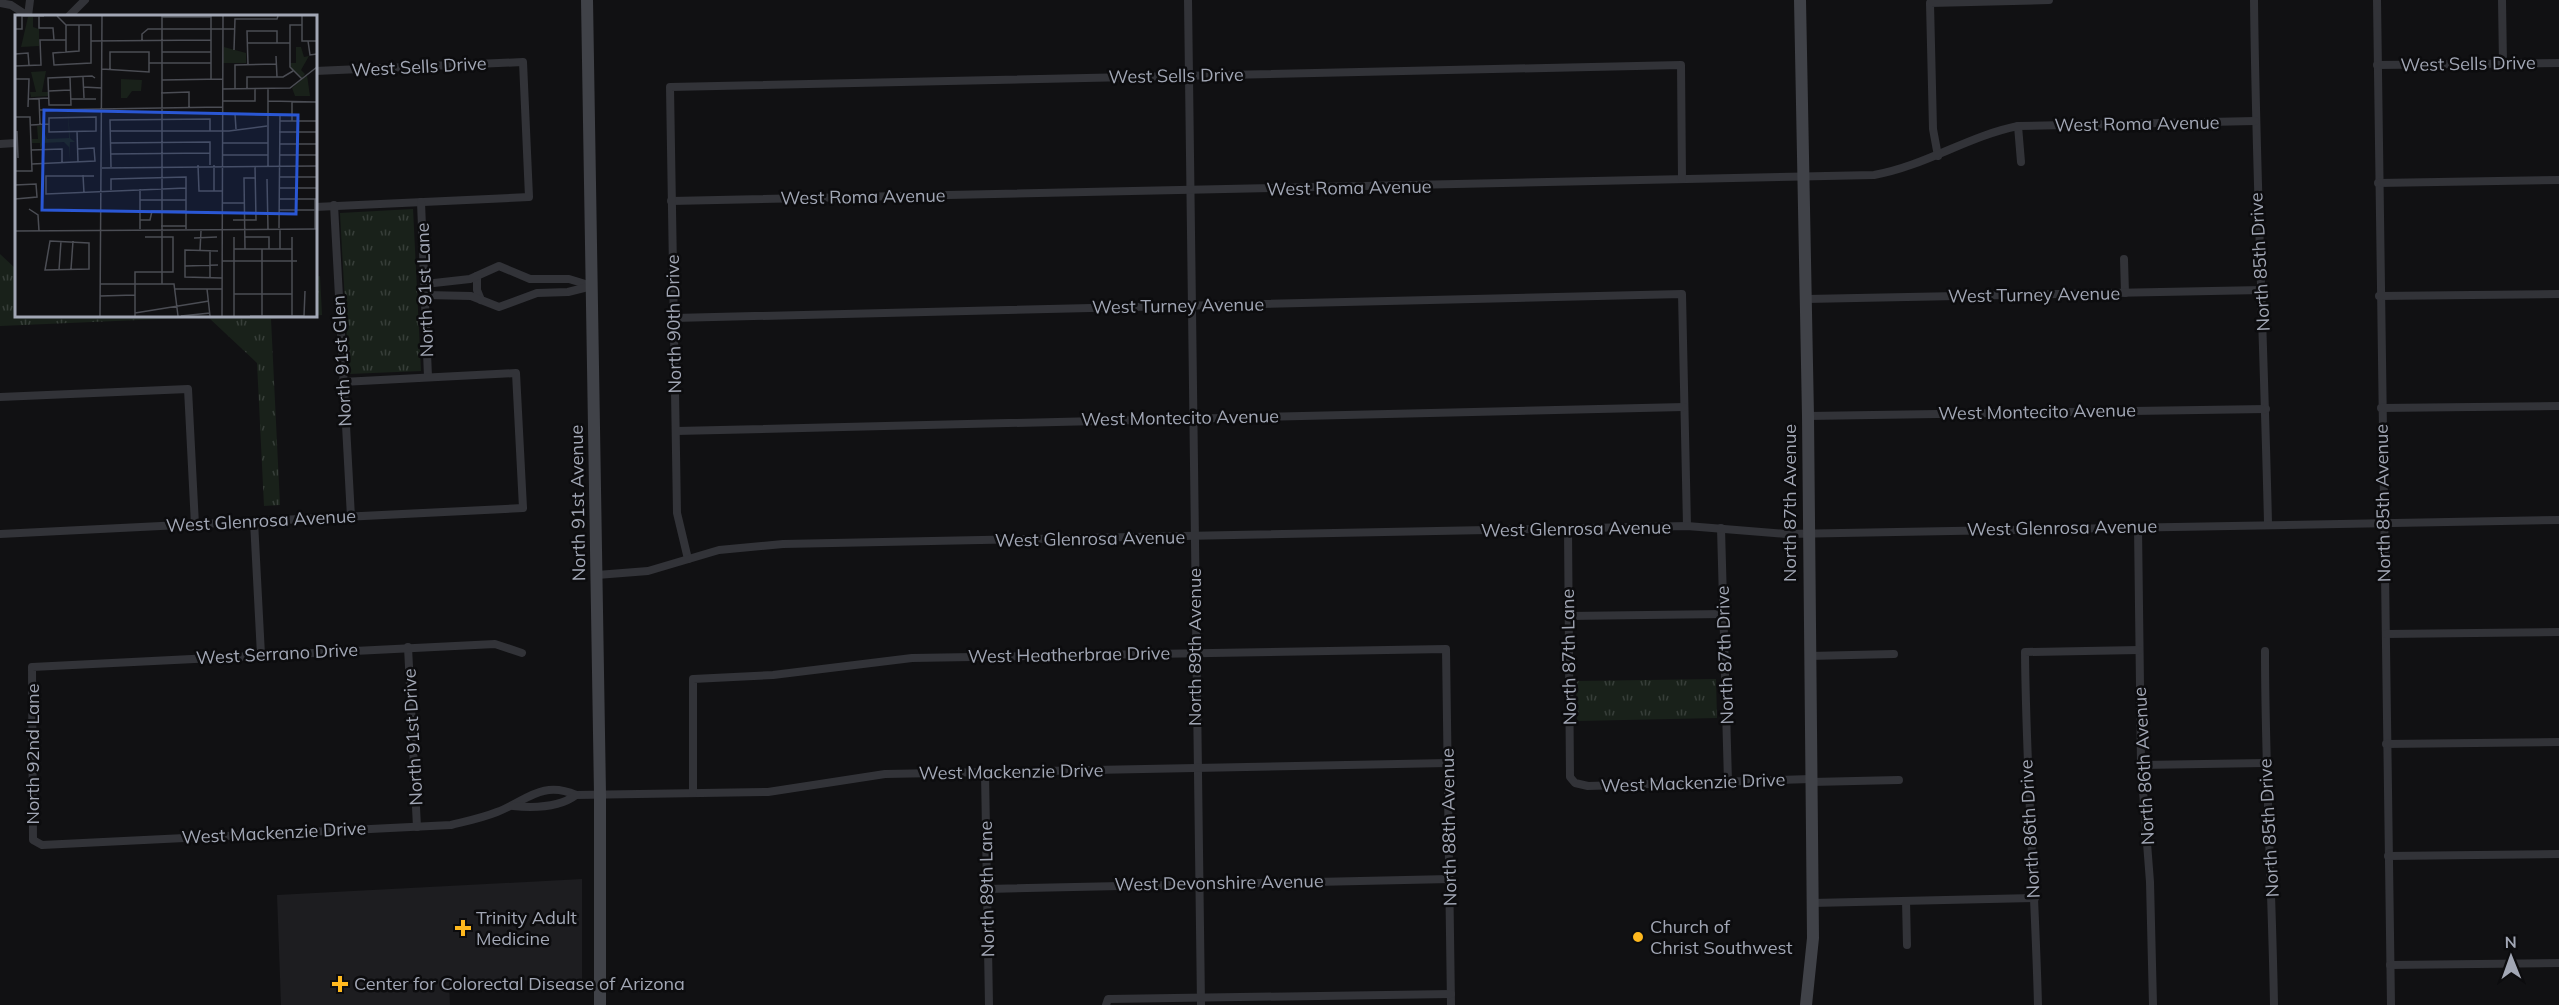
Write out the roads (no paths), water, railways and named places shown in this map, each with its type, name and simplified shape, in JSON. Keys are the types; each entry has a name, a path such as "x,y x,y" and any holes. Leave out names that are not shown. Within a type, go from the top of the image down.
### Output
{"street":[{"path":"28,15 30,0"},
{"path":"70,15 85,0"},
{"name":"North 91st Avenue","path":"587,0 600,794 600,1005"},
{"name":"North 89th Avenue","path":"1188,0 1194,417 1194,652 1201,1002"},
{"name":"North 87th Avenue","path":"1800,0 1808,416 1812,903 1812,959 1806,1005"},
{"path":"1938,156 1933,129 1930,3 2049,0"},
{"name":"North 85th Drive","path":"2254,0 2255,121 2263,290 2268,523"},
{"name":"North 85th Avenue","path":"2377,0 2379,296 2391,1005"},
{"path":"2502,0 2503,64"},
{"path":"0,3 11,5 26,15"},
{"name":"West Sells Drive","path":"316,71 523,62 529,197 422,202"},
{"name":"West Sells Drive","path":"2377,65 2559,63"},
{"name":"West Sells Drive","path":"670,87 1681,65 1682,179"},
{"name":"North 90th Drive","path":"670,87 677,513 688,559"},
{"name":"West Roma Avenue","path":"671,201 1191,192 1874,175 1938,156 1982,136 2018,126 2255,121"},
{"path":"2018,126 2021,162"},
{"path":"0,144 15,143"},
{"path":"2378,183 2559,180"},
{"path":"316,207 422,202"},
{"name":"North 91st Lane","path":"422,202 428,377"},
{"name":"North 91st Glen","path":"334,206 351,517"},
{"path":"2124,259 2125,293"},
{"path":"425,284 456,282 499,266 530,279 569,279 592,286"},
{"path":"477,276 476,284 481,300"},
{"path":"425,295 471,296 499,307 526,295 568,292 592,286"},
{"name":"West Turney Avenue","path":"1806,299 2263,290"},
{"name":"West Turney Avenue","path":"674,318 1682,294 1684,407"},
{"path":"2379,296 2559,294"},
{"name":"West Glenrosa Avenue","path":"0,534 523,508 516,373 428,377"},
{"path":"342,382 428,377"},
{"path":"0,397 188,389 195,525"},
{"path":"2381,408 2559,406"},
{"path":"1684,407 1687,526"},
{"name":"West Montecito Avenue","path":"676,431 1684,407"},
{"name":"West Montecito Avenue","path":"1808,416 2266,409"},
{"name":"West Glenrosa Avenue","path":"597,575 648,571 727,549 783,544 1687,526 1809,534 2268,523 2559,520"},
{"path":"254,522 261,655"},
{"name":"North 86th Avenue","path":"2138,527 2141,765 2150,882 2152,1005"},
{"name":"North 87th Drive","path":"1721,528 1728,782"},
{"name":"North 87th Lane","path":"1568,529 1570,777 1575,783"},
{"path":"1568,616 1724,614"},
{"path":"2386,634 2559,632"},
{"name":"West Serrano Drive","path":"32,667 495,644 522,652"},
{"name":"North 91st Drive","path":"408,647 417,826"},
{"name":"West Heatherbrae Drive","path":"693,793 693,679 774,675 912,658 1446,649"},
{"name":"North 88th Avenue","path":"1446,649 1451,1005"},
{"name":"North 86th Drive","path":"2038,1005 2035,898 2029,834 2025,652 2139,650"},
{"name":"North 85th Drive","path":"2265,651 2265,763 2272,865 2274,1005"},
{"path":"1809,656 1894,654"},
{"name":"North 92nd Lane","path":"32,667 33,840"},
{"path":"2386,744 2559,742"},
{"name":"West Mackenzie Drive","path":"513,806 526,796 539,792 564,790 576,795 768,792 885,774 1448,763"},
{"path":"2141,765 2265,763"},
{"name":"North 89th Lane","path":"985,773 989,1005"},
{"name":"West Mackenzie Drive","path":"1575,783 1588,786 1899,780"},
{"name":"West Mackenzie Drive","path":"33,840 42,844 451,825 513,806 530,807 566,803 576,795"},
{"path":"2388,856 2559,854"},
{"name":"West Devonshire Avenue","path":"987,889 1450,879"},
{"path":"1812,903 2035,898"},
{"path":"1906,901 1907,945"},
{"path":"2390,965 2559,963"},
{"path":"1106,1005 1108,999 1201,1002 1451,994"}],"place":[{"name":"Trinity Adult Medicine","path":"463,928"},
{"name":"Church of Christ Southwest","path":"1638,937"},
{"name":"Center for Colorectal Disease of Arizona","path":"340,984"}]}
